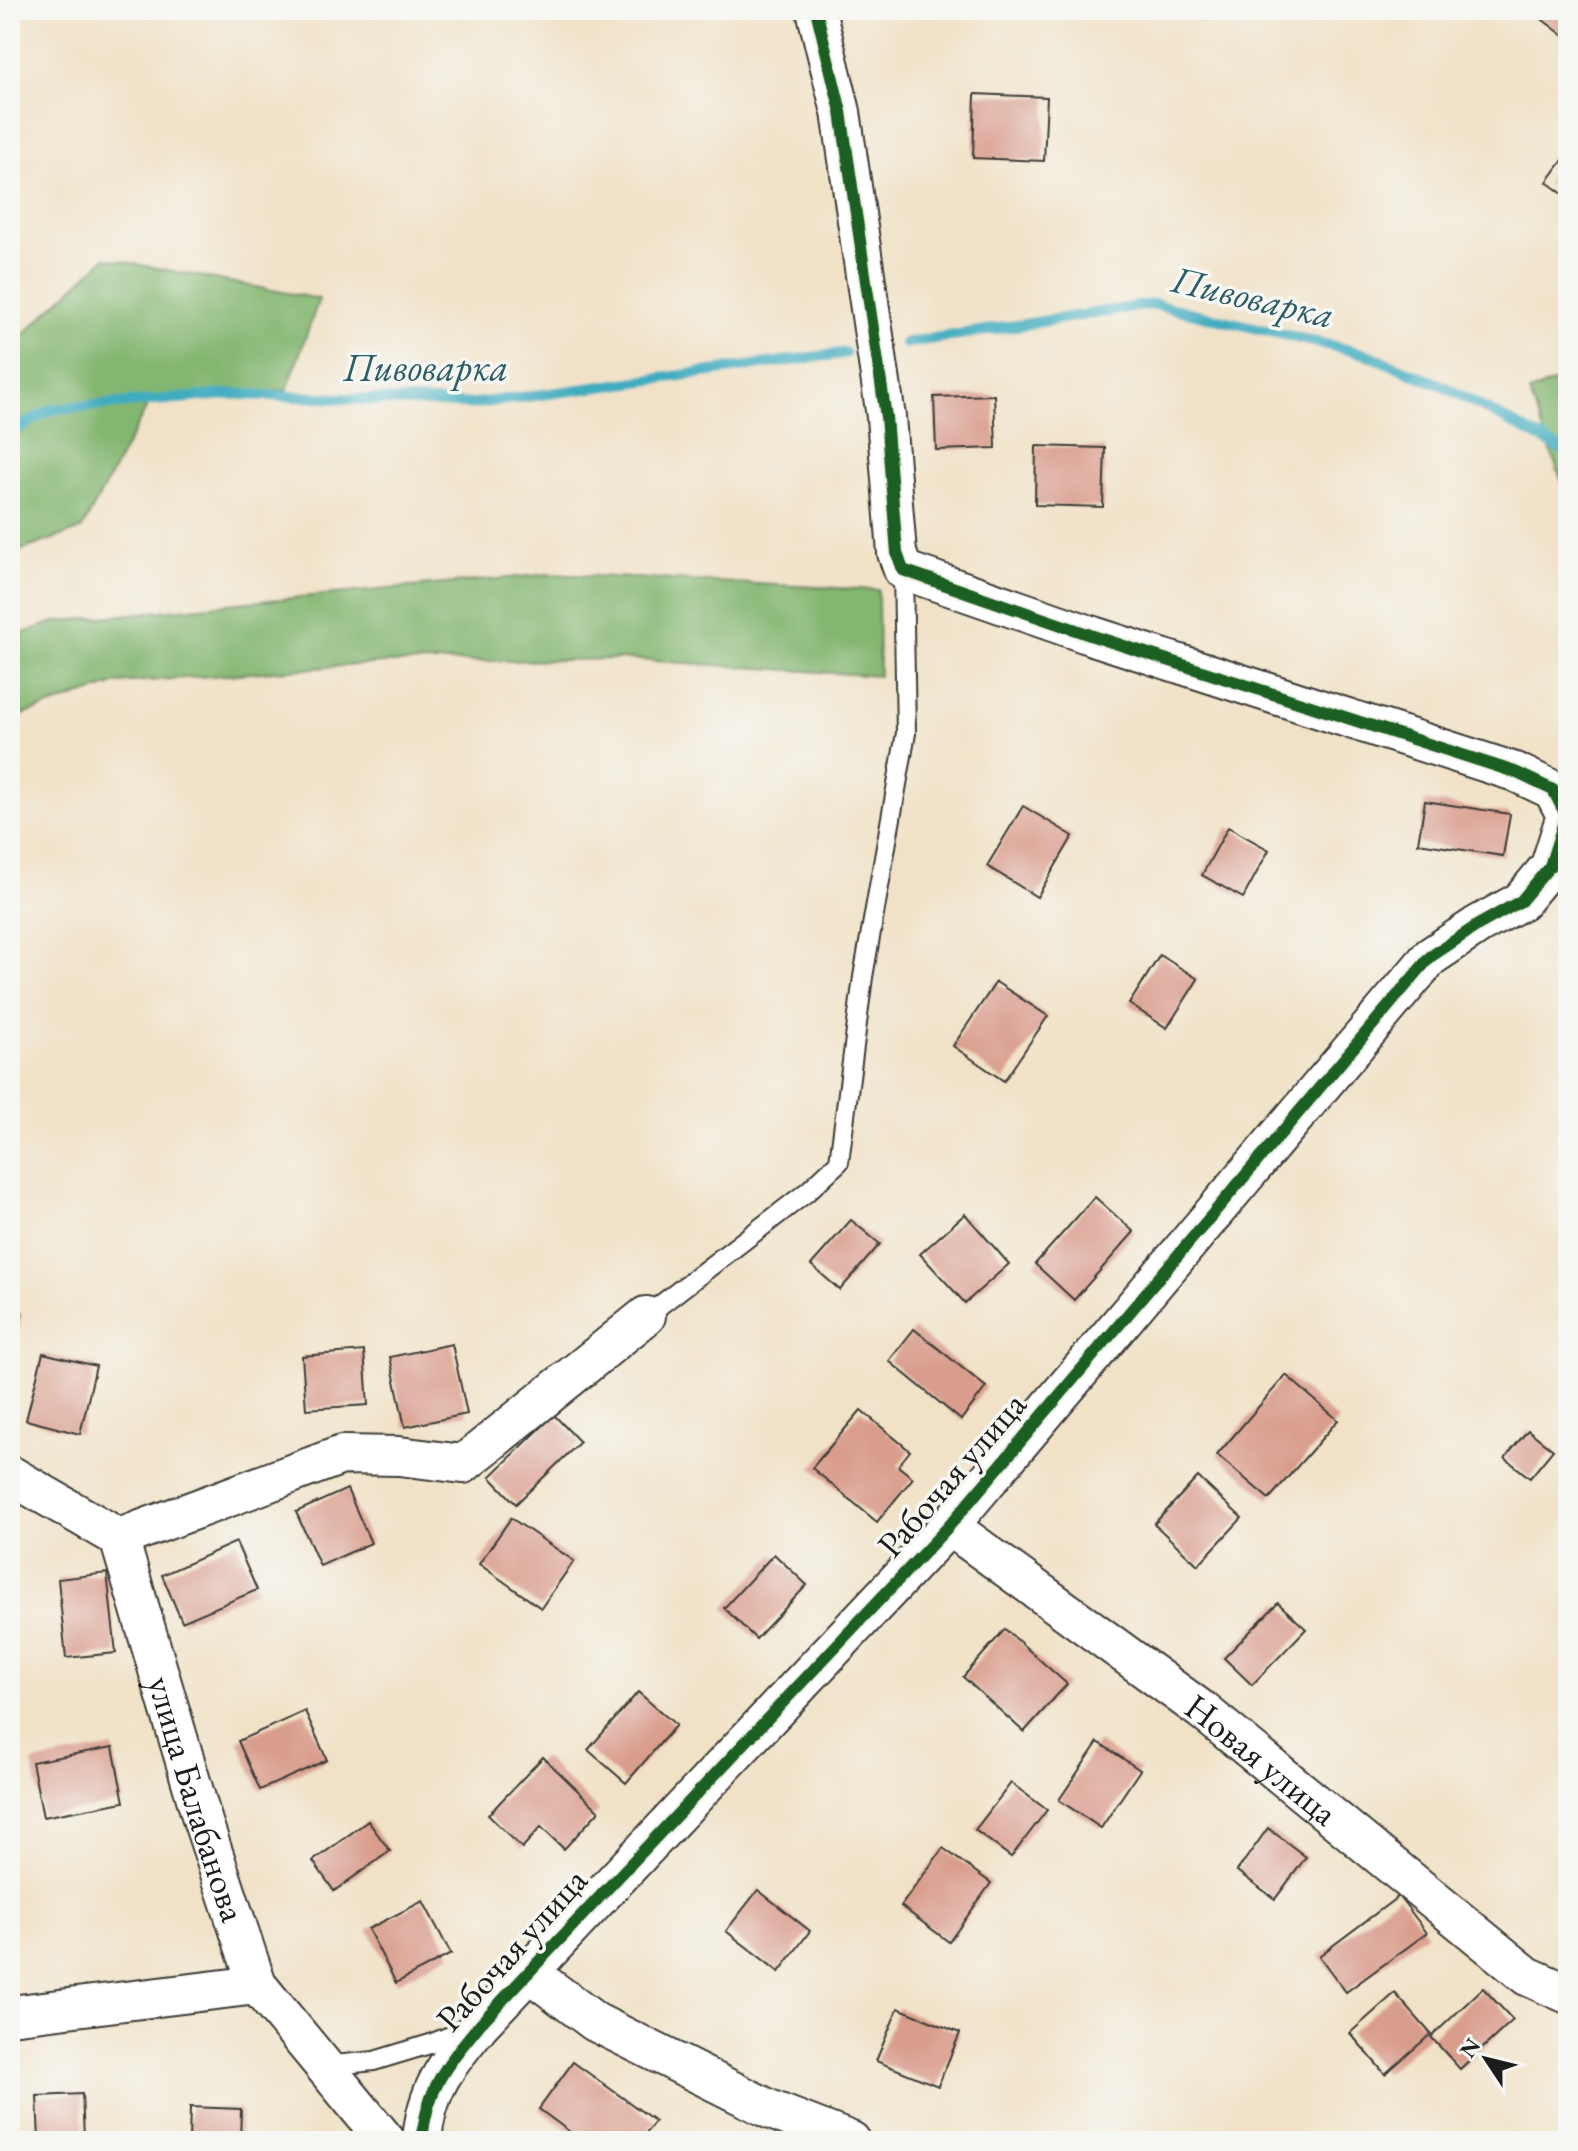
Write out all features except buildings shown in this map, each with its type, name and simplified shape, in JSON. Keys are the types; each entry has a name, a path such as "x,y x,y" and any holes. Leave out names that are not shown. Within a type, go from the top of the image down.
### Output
{"street":[{"path":"816,10 841,112 886,417 897,553 903,570 1093,636 1515,772 1553,790 1567,815"},
{"name":"Рабочая улица","path":"422,2141 424,2117 442,2071 480,2024 949,1526 1430,957 1521,901 1550,866 1567,815"},
{"path":"10,1475 119,1538 342,1455 399,1456 463,1464 646,1316"},
{"name":"Новая улица","path":"949,1526 1203,1711 1527,1976 1568,1994"},
{"name":"улица Балабанова","path":"119,1538 203,1822 257,1985 386,2141"},
{"path":"527,1971 595,2022 769,2109 851,2141"},
{"path":"10,2015 257,1985"}],"lane":[{"path":"646,1316 807,1192 839,1162 863,977 906,733 903,570"},
{"path":"325,2066 374,2061 430,2044 480,2024"}],"green space":[{"path":"105,258 319,299 287,390 150,401 82,529 10,554 10,347"},
{"path":"1568,377 1568,498 1529,392"},
{"path":"551,574 878,590 879,676 625,659 382,663 118,683 10,719 10,638 54,622"}],"waterway":[{"name":"Пивоварка","path":"905,343 1154,304 1366,354 1443,386 1568,453"},
{"name":"Пивоварка","path":"10,433 52,409 233,394 473,404 845,353"}],"cycle path":[{"path":"422,2141 428,2106 440,2077 480,2024 949,1526 1430,957 1521,901 1550,866 1566,815 1553,790 1515,772 1093,636 903,570 897,553 886,417 841,112 816,10"}]}
